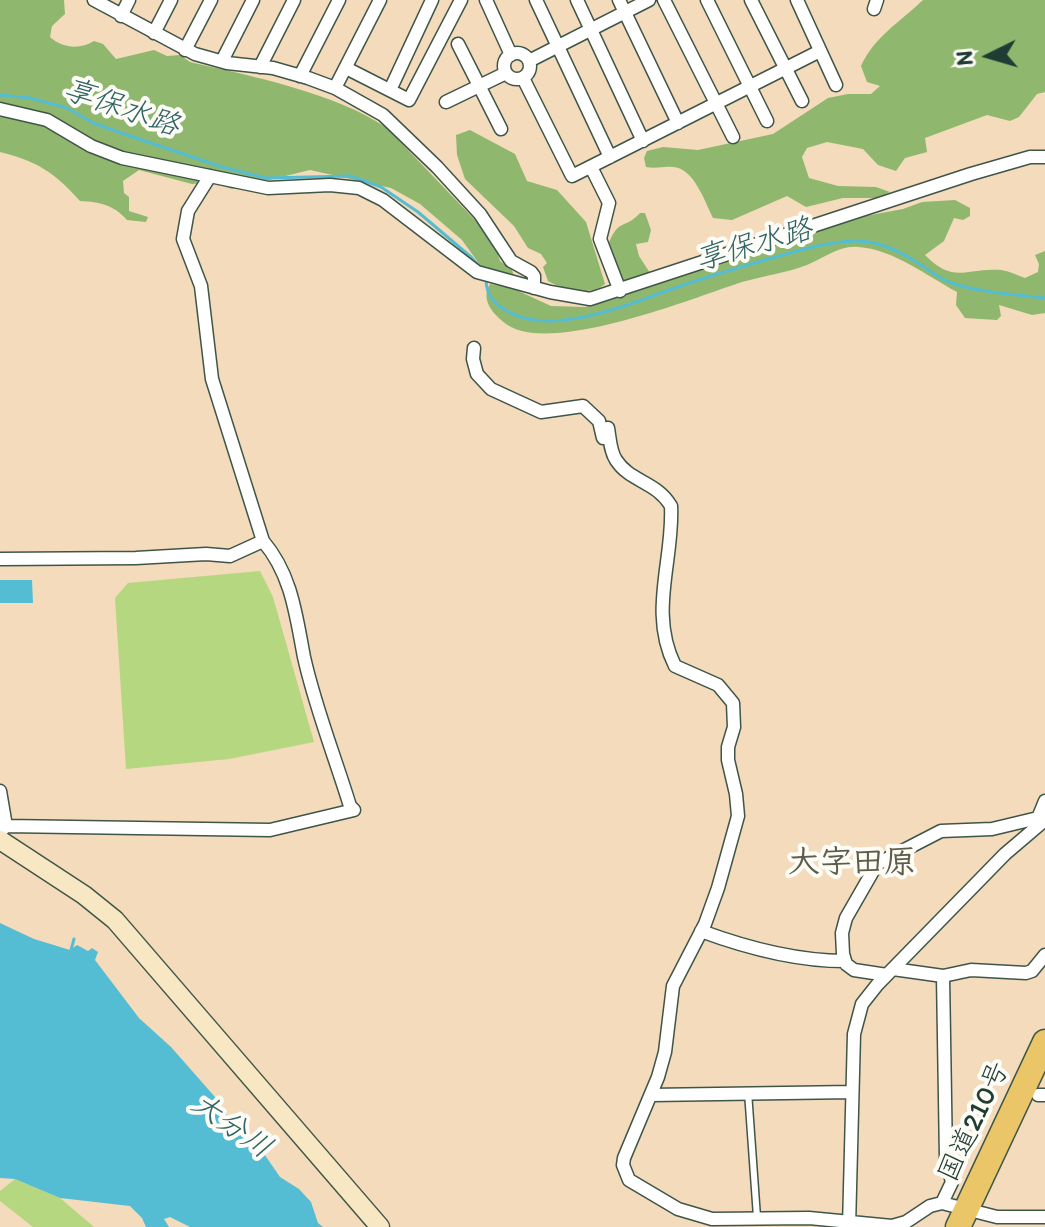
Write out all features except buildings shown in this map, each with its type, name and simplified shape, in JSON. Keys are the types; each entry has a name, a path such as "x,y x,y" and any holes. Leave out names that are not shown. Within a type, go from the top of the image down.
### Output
{"highway":[{"name":"国道210号","path":"971,1220 1045,1042"},
{"name":"国道210号","path":"971,1220 1043,1090"}],"street":[{"path":"94,0 185,50 222,61 300,76 335,88 383,115 437,167 485,221 511,261 531,272 534,288"},
{"path":"121,16 129,0"},
{"path":"154,33 171,0"},
{"path":"185,50 211,0"},
{"path":"222,61 253,0"},
{"path":"260,67 294,0"},
{"path":"300,76 339,0"},
{"path":"335,88 380,0"},
{"path":"390,90 432,0"},
{"path":"346,68 409,100 461,0"},
{"path":"486,0 511,55"},
{"path":"536,0 610,157"},
{"path":"577,0 643,141"},
{"path":"529,61 591,29 622,6 649,0"},
{"path":"664,0 733,137"},
{"path":"707,0 767,121"},
{"path":"751,0 802,101"},
{"path":"797,0 836,85"},
{"path":"622,6 678,123"},
{"path":"458,44 501,129"},
{"path":"523,78 572,176 820,51"},
{"path":"519,53 529,61 529,72 523,78 516,79 506,73 504,65 511,55 519,53"},
{"path":"446,102 506,73"},
{"path":"0,109 47,120 91,146 122,158 268,188 340,185 359,188 383,200 469,268 534,288 590,299 971,174 1043,156"},
{"path":"591,167 609,203 600,239 620,291"},
{"path":"2,833 270,830 354,810 350,806 308,670 300,624 284,573 263,541 212,379 201,286 184,245 183,232 188,211 210,176"},
{"path":"474,348 477,374 491,389 541,412 579,405 587,409 599,421 609,461 664,495 671,506 661,597 673,662 682,671 718,685 734,706 734,727 727,756 738,816 718,888 701,931 673,986 665,1052 651,1095 624,1158 623,1165 629,1180 652,1196 692,1215 737,1220 757,1217 827,1219 849,1225 896,1226 912,1220 930,1206 942,1203 971,1220 1042,1220"},
{"path":"608,428 614,456 628,473"},
{"path":"0,559 230,556 263,541"},
{"path":"0,791 2,833"},
{"path":"849,1225 857,1017 867,997 890,972 1042,820 1045,801"},
{"path":"1042,820 992,829 941,831 879,862 846,918 842,940 845,961 854,970 943,976 971,970 1030,972 1045,955"},
{"path":"2,833 124,928 380,1227"},
{"path":"701,931 741,945 792,956 845,961"},
{"path":"942,1203 952,1182 946,1159 943,976"},
{"path":"651,1095 852,1092"}],"lane":[{"path":"748,1092 757,1217"}],"green space":[{"path":"0,0 64,0 65,14 52,26 50,37 66,45 77,47 94,41 103,44 116,59 154,50 167,56 180,55 190,62 318,95 366,116 387,128 474,219 495,245 500,261 512,270 514,276 485,272 462,240 420,204 391,188 310,170 232,189 211,182 192,184 139,170 123,181 124,193 129,197 129,211 148,217 146,222 127,220 106,205 80,201 44,169 0,152"},
{"path":"923,0 1045,0 1045,92 1037,94 1019,117 1010,121 987,115 925,138 927,152 905,158 896,171 878,165 863,149 827,142 807,148 802,157 809,178 838,186 876,187 890,192 878,198 843,198 806,207 787,196 732,220 713,218 698,187 687,173 673,167 646,167 644,158 647,151 663,147 698,150 773,134 828,98 871,94 880,86 867,82 861,66 866,56 880,38"},
{"path":"470,130 515,154 527,181 557,190 586,222 605,284 592,290 577,291 548,281 543,267 547,263 541,254 528,248 514,226 465,179 457,155 456,135"},
{"path":"955,200 970,208 970,216 963,220 954,218 944,241 925,255 944,270 961,273 1001,270 1025,278 1038,272 1035,255 1045,251 1045,313 1032,315 999,305 1001,316 997,320 965,318 956,305 957,292 897,258 858,247 838,250 799,268 742,282 657,311 587,329 527,332 506,324 487,301 490,284 512,288 551,306 585,307 833,222 903,209 922,202"},
{"path":"645,213 651,230 648,242 636,244 639,256 650,273 626,282 620,279 608,245 619,227"},
{"path":"260,571 273,597 314,742 229,759 126,769 115,598 128,583"},
{"path":"15,1179 60,1198 94,1227 33,1227 0,1201 0,1191"}],"water":[{"path":"0,580 32,580 33,603 0,603"},
{"name":"大分川","path":"0,923 34,939 70,950 77,945 98,952 95,960 139,1018 171,1047 215,1097 229,1118 258,1145 280,1177 299,1189 311,1202 318,1223 323,1227 190,1227 170,1217 164,1219 169,1227 146,1227 130,1206 60,1198 15,1179 0,1178"}],"waterway":[{"name":"享保水路","path":"0,95 30,98 67,108 93,123 124,134 222,167 266,178 351,176 381,187 418,212 482,269"},
{"name":"享保水路","path":"486,281 491,298 505,310 525,318 548,321 573,319 598,314 794,252 837,242 862,241 900,252 960,286 1045,298"},
{"path":"71,950 74,939"}],"district":[{"name":"大字田原","path":"852,864"}]}
